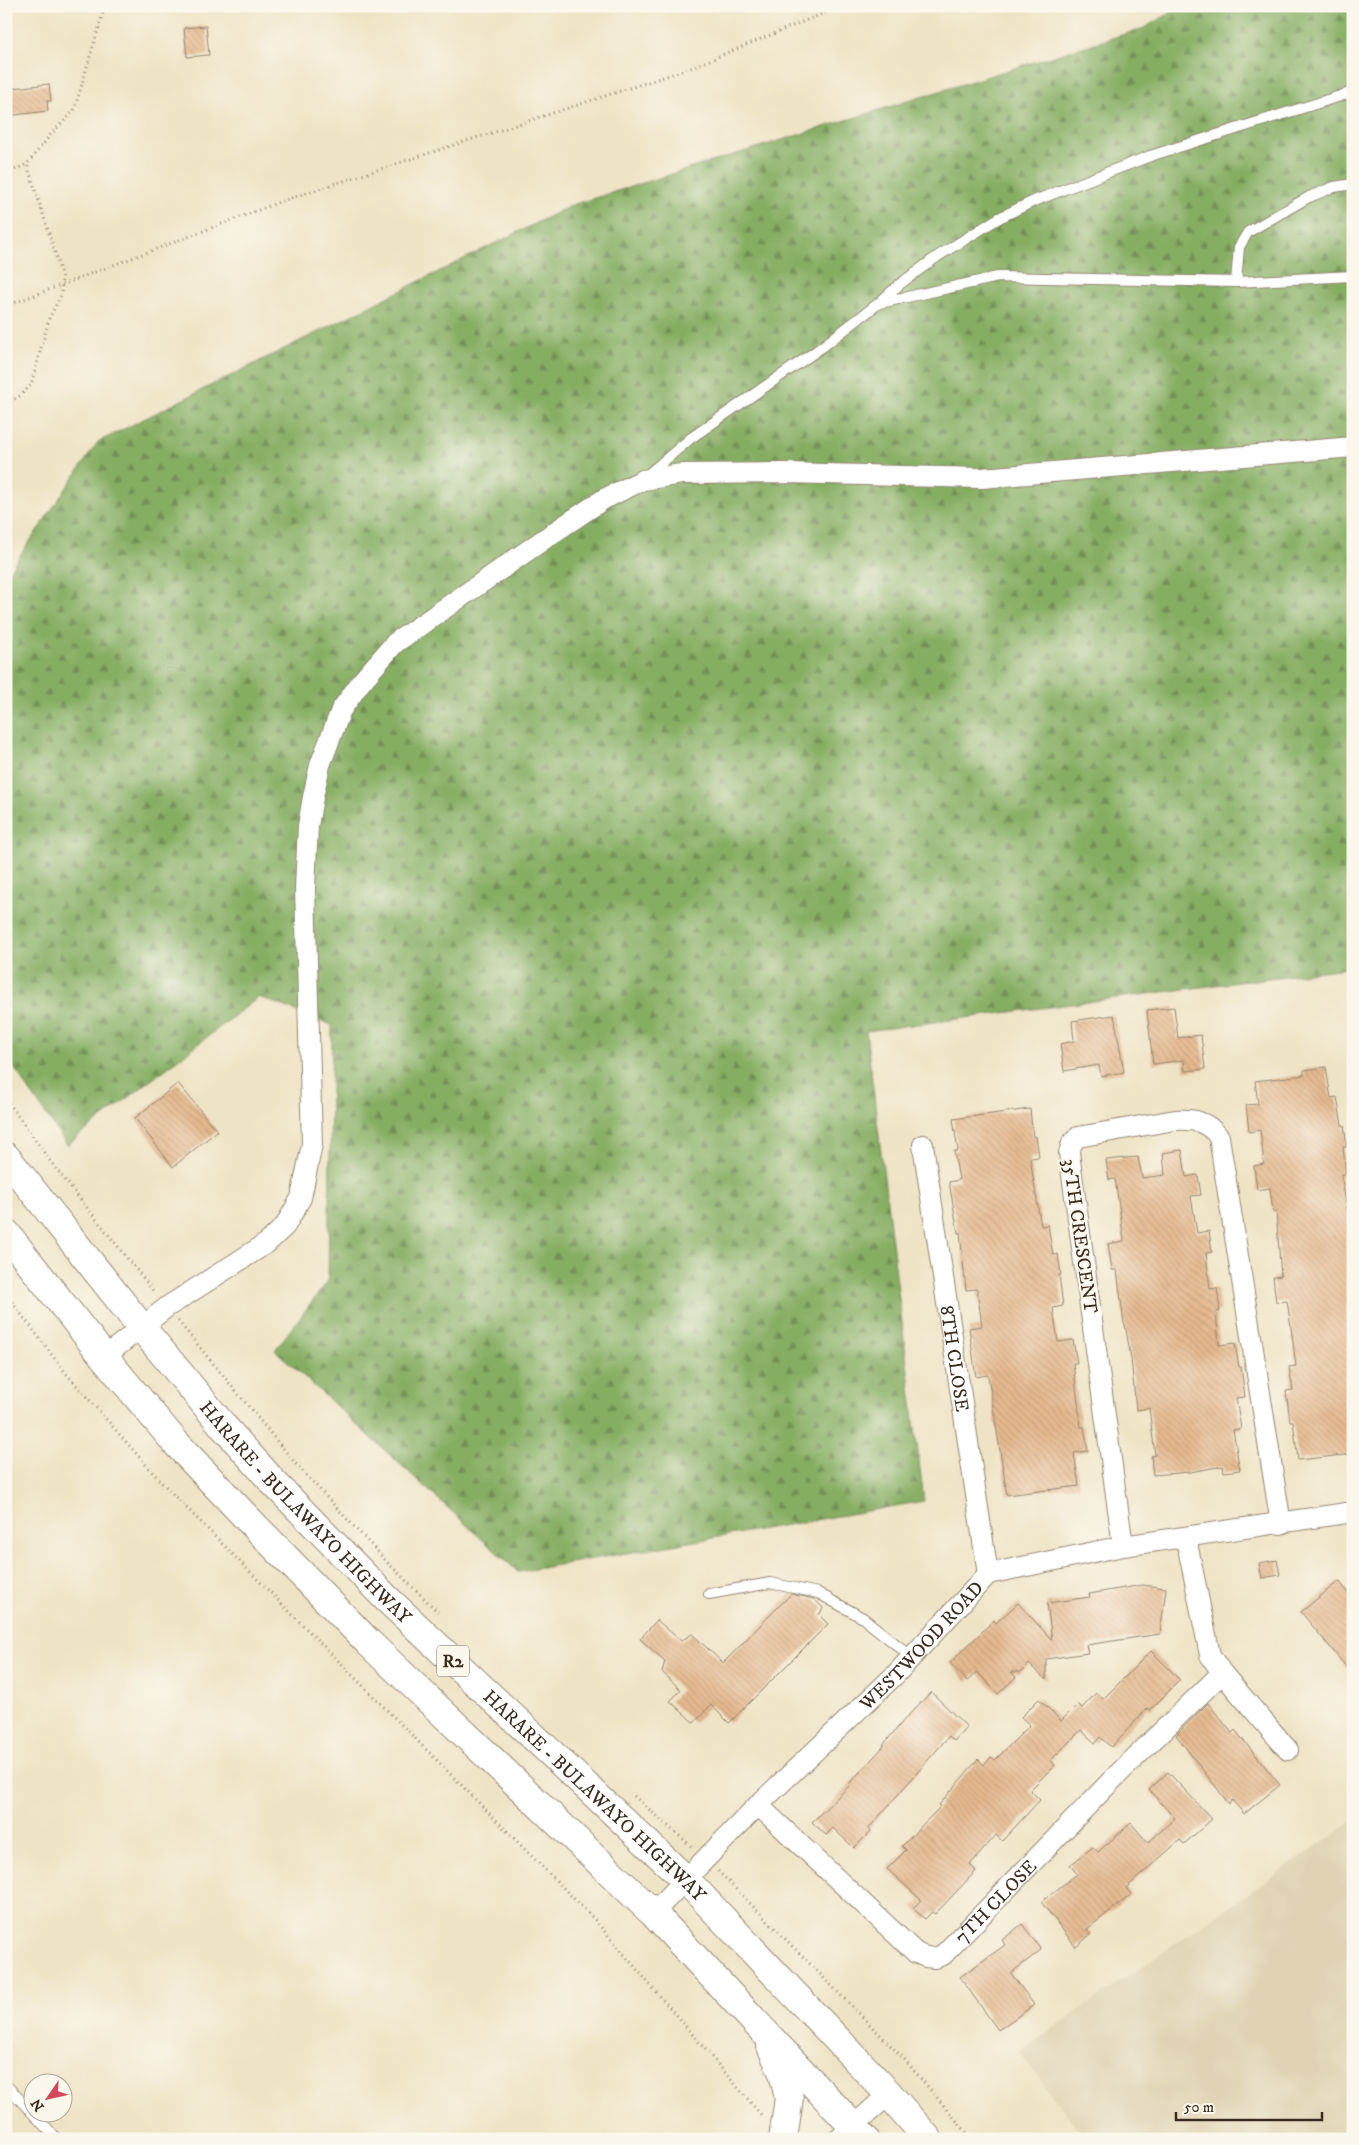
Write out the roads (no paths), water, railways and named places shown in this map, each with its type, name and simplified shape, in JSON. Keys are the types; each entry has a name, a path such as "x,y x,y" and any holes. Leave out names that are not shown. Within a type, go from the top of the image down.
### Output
{"highway":[{"name":"HARARE - BULAWAYO HIGHWAY","path":"6,1157 142,1328 249,1455 349,1562 685,1879 889,2094 928,2139"},
{"name":"R2","path":"6,1233 104,1357 175,1442 299,1573 369,1643 653,1912 763,2028 852,2134"},
{"path":"763,2028 783,2073 789,2098 776,2131"}],"street":[{"path":"104,1357 167,1307 267,1243 285,1226 301,1198 312,1144 313,1101 306,888 308,826 320,765 341,710 361,682 395,643 604,499 643,480 682,474 785,473 981,478 1353,448"},
{"name":"35TH CRESCENT","path":"1123,1546 1069,1153 1072,1143 1078,1137 1175,1120 1200,1122 1211,1127 1219,1137 1280,1524"},
{"name":"8TH CLOSE","path":"923,1144 988,1574"},
{"name":"WESTWOOD ROAD","path":"653,1912 704,1858 912,1657 988,1574 1123,1546 1353,1512"},
{"path":"1186,1538 1210,1655 1222,1673 1288,1750"},
{"name":"7TH CLOSE","path":"758,1805 916,1953 934,1958 943,1955 1100,1791 1222,1673"},
{"path":"852,2134 889,2094"}],"lane":[{"path":"643,480 691,438 822,347 938,256 999,218 1034,200 1150,156 1353,92"},
{"path":"1236,282 1239,246 1248,232 1278,213 1334,186 1353,184"},
{"path":"879,303 998,277 1236,282 1353,276"},
{"path":"709,1594 770,1582 818,1593 863,1618 912,1657"},
{"path":"6,2085 57,2139"}]}
